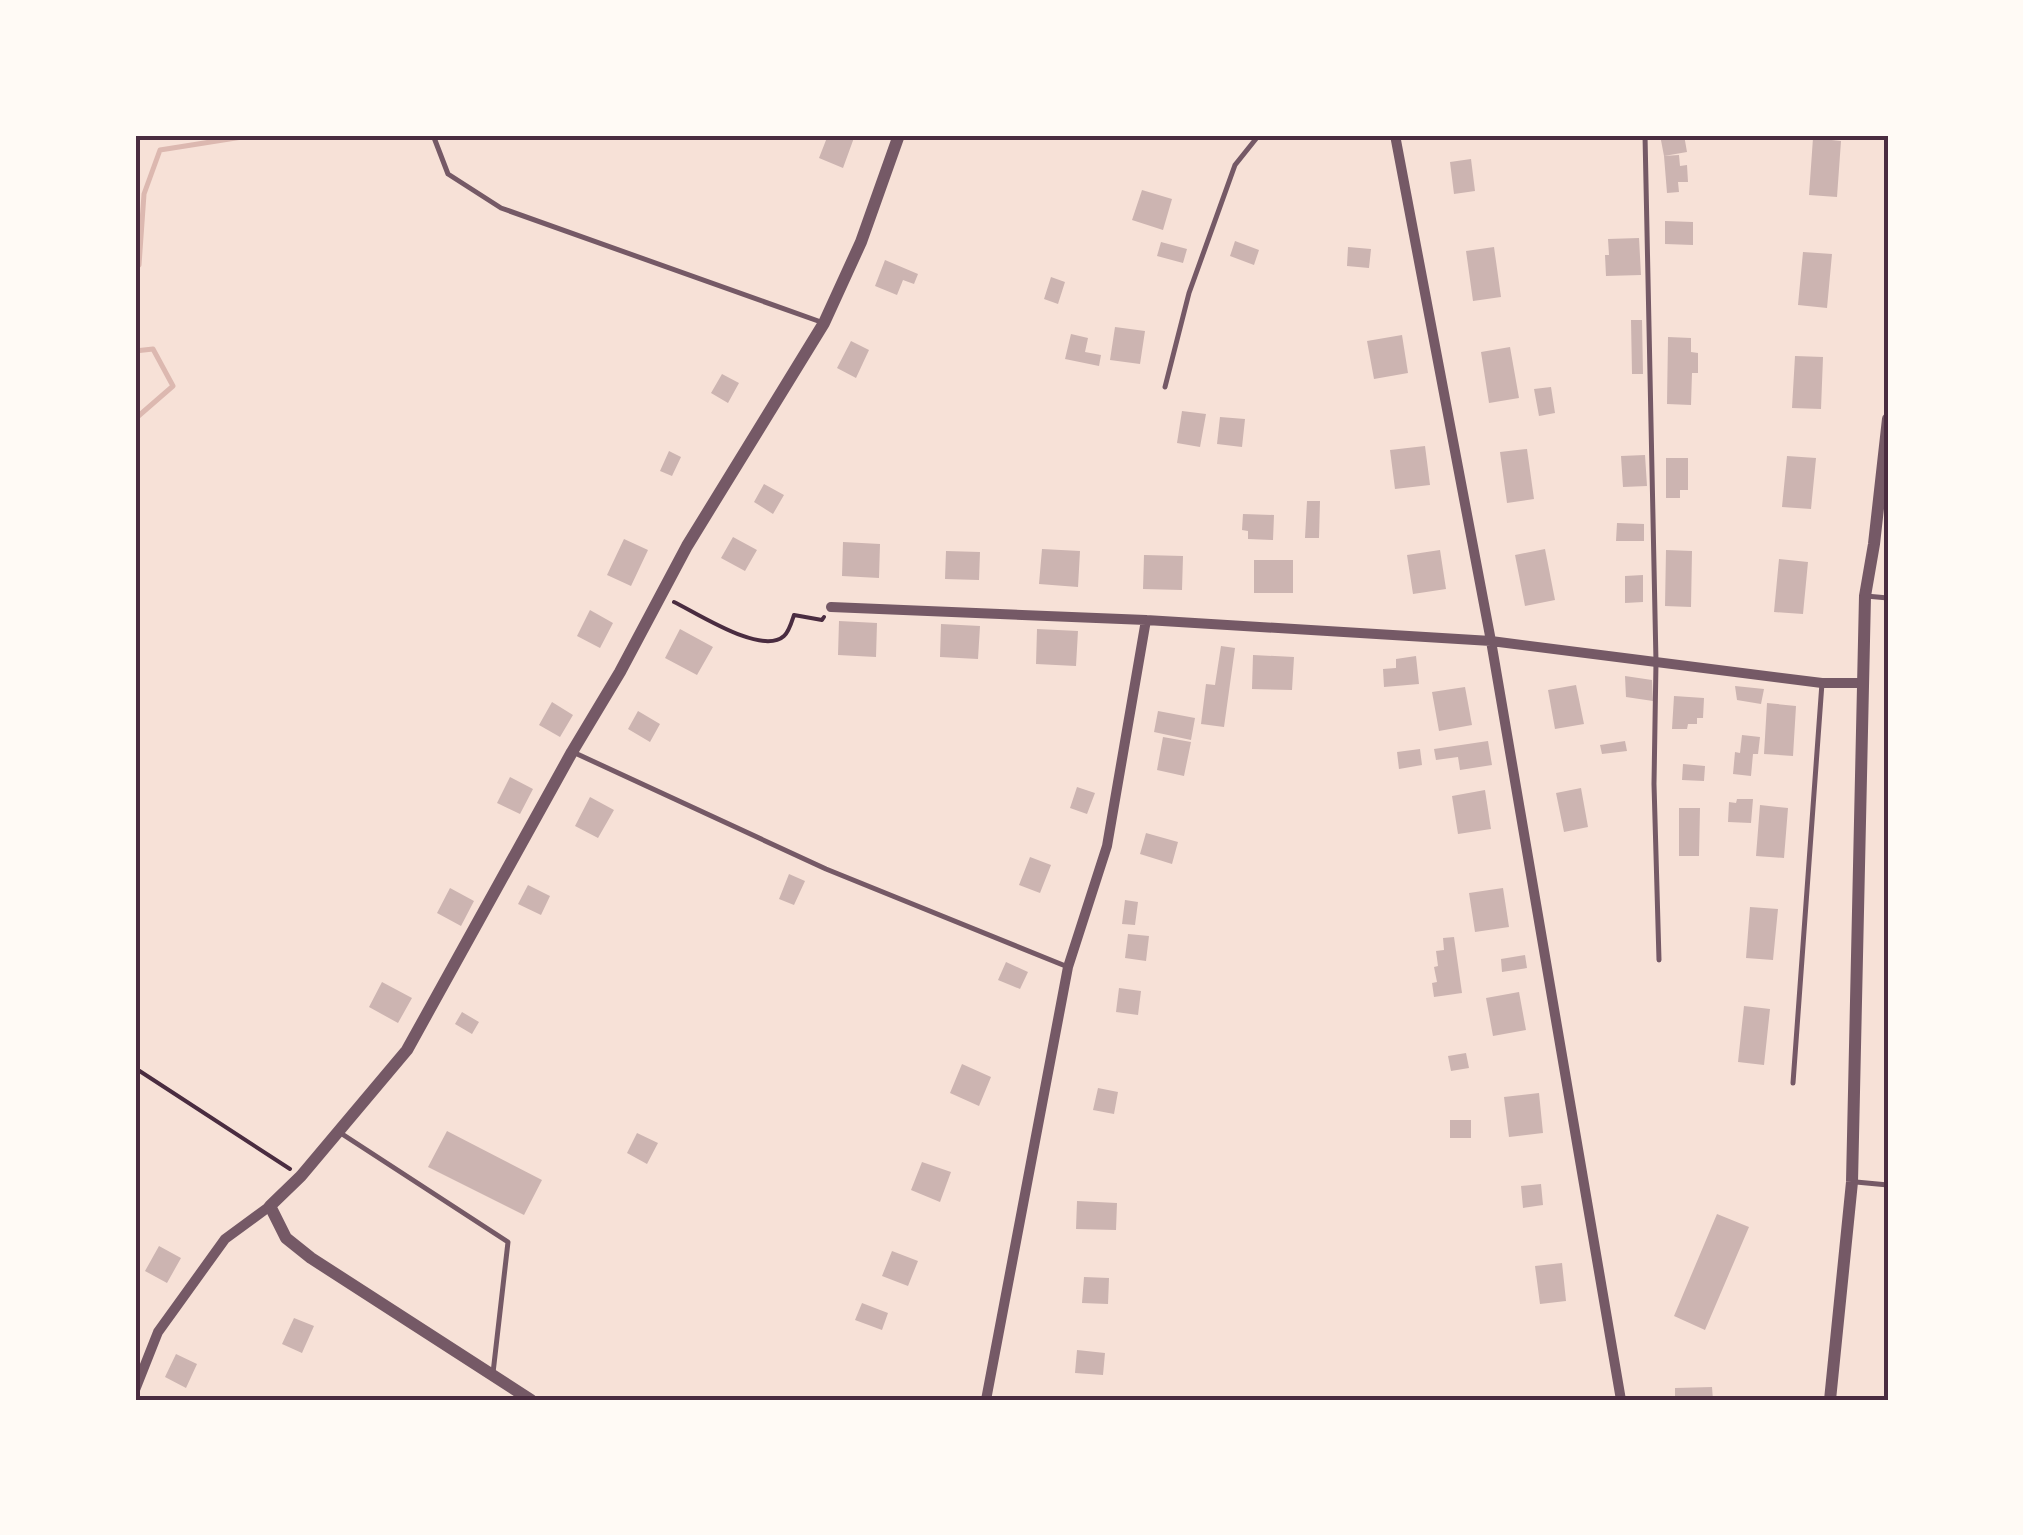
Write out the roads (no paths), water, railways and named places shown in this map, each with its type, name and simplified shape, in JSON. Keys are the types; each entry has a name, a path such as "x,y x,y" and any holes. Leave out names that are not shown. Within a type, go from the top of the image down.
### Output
{"street":[{"path":"135,1390 158,1332 225,1239 270,1206 301,1176 407,1050 687,546 824,323 861,242 899,135"},
{"path":"1395,135 1491,640 1621,1400"},
{"path":"1830,1400 1852,1182 1865,596 1888,419"},
{"path":"831,607 1491,640 1822,684 1862,683"},
{"path":"986,1400 1068,967 1107,846 1146,620"},
{"path":"270,1206 286,1238 310,1258 531,1400"}],"lane":[{"path":"433,135 448,174 501,208 824,323"},
{"path":"1165,387 1189,293 1235,165 1260,135"},
{"path":"1645,135 1659,960"},
{"path":"1865,596 1888,598"},
{"path":"1793,1083 1822,684"},
{"path":"572,752 826,869 1068,967"},
{"path":"339,1132 508,1242 492,1376"},
{"path":"1852,1182 1888,1186"}],"waterway":[{"path":"135,269 139,265 144,194 160,150 245,135"},
{"path":"135,351 153,349 173,386 135,419"}]}
